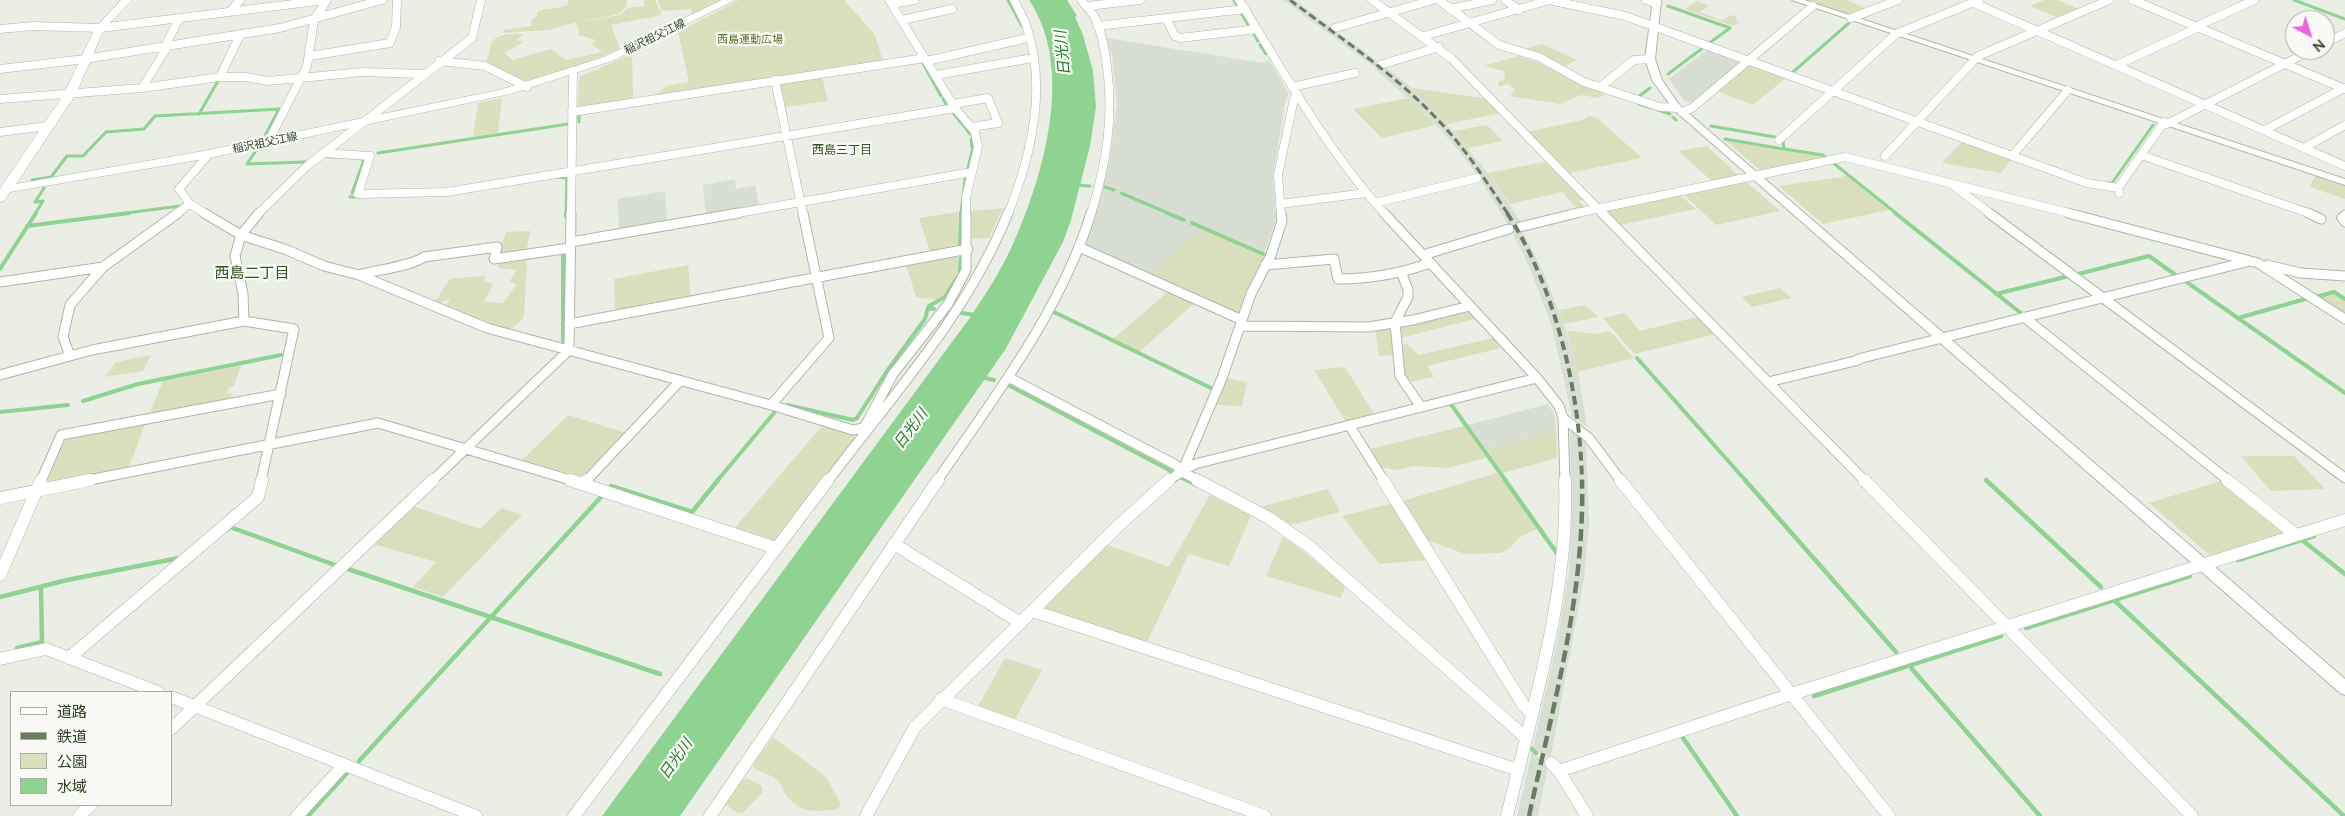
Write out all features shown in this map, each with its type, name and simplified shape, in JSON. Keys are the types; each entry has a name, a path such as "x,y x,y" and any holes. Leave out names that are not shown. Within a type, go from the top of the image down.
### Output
{"main road":[{"name":"稲沢祖父江線","path":"2,192 70,94 100,28 127,0"},
{"name":"稲沢祖父江線","path":"2,192 209,154 482,99 573,72 641,45 730,0"}],"street":[{"path":"231,12 240,0"},
{"path":"0,29 33,26 100,28 326,0"},
{"path":"268,142 310,56 315,18 326,0"},
{"path":"0,69 85,59 280,28 382,0"},
{"path":"310,56 390,43 396,27 397,0"},
{"path":"244,321 243,294 235,256 241,235 254,218 323,153 472,38 481,0"},
{"path":"209,154 179,189 190,204 241,235 287,250 324,266 359,275 487,328 772,405 853,430 864,428 893,374 948,304 966,270 968,249 966,197 978,147 975,132 954,106 891,2 914,0"},
{"path":"574,816 949,320 1001,232 1035,122 1037,84 1032,45 1027,22 1014,0"},
{"path":"710,816 1008,377 1036,332 1079,247 1093,210 1111,130 1112,100 1110,77 1097,26 1084,3 1140,0"},
{"path":"1239,0 1295,90 1366,193 1537,378 1559,406 1564,418 1566,514 1562,566 1556,607 1507,816"},
{"path":"1372,0 1439,47 1599,207 2192,816"},
{"path":"1334,28 1433,0"},
{"path":"1439,0 1499,45 1539,57 1584,82 1660,106 1679,110 1692,108 1813,6"},
{"path":"1450,9 1492,0"},
{"path":"1505,0 1519,10"},
{"path":"1424,36 1549,0 1625,16 2087,183 2118,191 2166,123 2293,60"},
{"path":"1796,0 2345,182"},
{"path":"1851,18 1898,0"},
{"path":"1885,156 1978,56 2109,0"},
{"path":"2133,0 2344,88"},
{"path":"2117,65 2254,0"},
{"path":"1653,1 1654,27 1650,59 1657,80 1679,110 2345,688"},
{"path":"1779,140 1896,34 1977,1 2038,31 2345,166"},
{"path":"902,20 952,9"},
{"path":"1097,26 1245,9"},
{"path":"1166,18 1176,36 1180,38 1257,29"},
{"path":"142,88 167,46 180,19"},
{"path":"220,77 240,35"},
{"path":"572,112 775,80 926,59 1023,39"},
{"path":"1380,65 1439,47"},
{"path":"936,75 1027,58"},
{"path":"1600,87 1634,60 1650,59"},
{"path":"439,62 485,66 526,87"},
{"path":"0,99 142,88 220,77 246,77 268,81 363,72 424,74"},
{"path":"172,728 569,350 573,72"},
{"path":"1295,90 1355,73"},
{"path":"772,405 829,338 775,80"},
{"path":"2265,130 2344,88"},
{"path":"1182,472 1219,385 1251,294 1271,255 1282,221 1278,175 1295,90"},
{"path":"2012,156 2068,90"},
{"path":"323,153 370,156 358,194 448,192 787,136 954,106 988,98 998,123 971,127"},
{"path":"2304,148 2345,125"},
{"path":"0,132 47,126"},
{"path":"2142,155 2309,213 2321,219"},
{"path":"1520,227 1599,207 1845,157 2300,273 2345,276"},
{"path":"359,275 382,268 417,262 424,257 497,247 494,259 972,172"},
{"path":"1374,202 1477,178"},
{"path":"1952,184 2345,478"},
{"path":"1280,204 1366,193"},
{"path":"70,356 63,336 70,305 103,267 190,204"},
{"path":"2345,215 2342,218 2345,222"},
{"path":"1423,255 1509,229"},
{"path":"1079,247 1241,323 1368,327 1470,306"},
{"path":"569,324 968,249"},
{"path":"1265,266 1334,259 1338,279 1376,279 1402,274 1430,262"},
{"path":"1768,382 2024,317 2254,262 2345,319"},
{"path":"0,282 103,267"},
{"path":"1402,274 1408,290 1408,297 1395,322 1400,376 1421,407"},
{"path":"2024,317 2296,535"},
{"path":"0,375 92,350 244,321 294,329 271,444 258,497 69,658"},
{"path":"1008,377 1176,465 1182,472 1269,518 1310,546 1525,737"},
{"path":"866,816 880,787 915,726 1033,612 1117,527 1171,478 1195,464 1537,378"},
{"path":"583,484 680,381"},
{"path":"0,575 61,435 281,394"},
{"path":"1564,418 1589,438 1626,488 1889,816"},
{"path":"0,498 378,423 583,484 776,548"},
{"path":"1349,425 1524,706 1531,712"},
{"path":"1587,816 1555,767 2345,520"},
{"path":"894,544 1020,623"},
{"path":"1033,612 1518,770"},
{"path":"1,660 46,649 155,691"},
{"path":"172,697 476,816"},
{"path":"941,699 1265,816"},
{"path":"297,816 344,765"},
{"path":"79,816 90,806"}],"shaded area":[{"path":"1283,0 1295,0 1381,64 1373,66"},
{"path":"1106,38 1264,63 1269,60 1289,94 1286,99 1273,175 1276,221 1264,253 1205,227 1150,274 1086,246 1109,163 1117,105 1112,55"},
{"path":"1708,49 1743,61 1694,103 1685,102 1669,79"},
{"path":"1383,65 1412,88 1453,131 1488,173 1522,224 1510,228 1479,177 1455,146 1428,116 1374,68"},
{"path":"735,179 736,189 755,185 759,207 706,216 703,185"},
{"path":"665,191 667,223 619,232 618,199"},
{"path":"1521,228 1542,269 1564,324 1578,372 1587,427 1572,416 1552,327 1531,271 1512,231"},
{"path":"1548,404 1554,414 1556,430 1486,449 1468,425"},
{"path":"1570,430 1586,439 1589,524 1584,579 1551,755 1545,757 1533,747 1557,643 1569,571 1572,513"},
{"path":"1532,752 1548,766 1538,816 1517,816"}],"green space":[{"path":"569,0 627,0 627,6 619,14 560,26 550,30 502,33 504,30 531,26 532,19 537,16 537,12 563,7 567,5"},
{"path":"643,0 655,0 662,15 611,25 620,49 573,68 525,81 485,63 493,40 510,34 524,34 516,40 523,42 505,53 512,60 551,49 566,60 602,52 592,44 596,40 578,35 579,30 576,23 620,15 628,8 645,6"},
{"path":"658,0 721,0 691,15 692,9 662,11"},
{"name":"西島運動広場","path":"739,0 844,0 875,35 883,62 654,96 667,86 689,82 678,32"},
{"path":"1806,0 1847,0 1868,10 1854,16"},
{"path":"2044,0 2057,0 2081,10 2061,19 2030,6"},
{"path":"1697,1 1709,6 1699,12 1722,20 1731,15 1737,17 1735,19 1739,22 1733,26 1685,9"},
{"path":"1542,44 1577,60 1562,68 1521,50"},
{"path":"632,54 633,99 578,107 579,77"},
{"path":"1518,56 1604,92 1603,96 1598,98 1581,95 1560,104 1510,96 1515,90 1508,84 1499,87 1498,82 1505,79 1504,71 1484,66"},
{"path":"1747,64 1787,77 1753,105 1716,91"},
{"path":"822,76 828,101 785,107 780,86 782,83"},
{"path":"1412,88 1488,99 1502,113 1447,124"},
{"path":"502,98 498,133 473,137 478,103"},
{"path":"1409,98 1436,125 1382,138 1353,109"},
{"path":"1589,116 1597,118 1642,158 1569,173 1528,132 1582,120"},
{"path":"1487,125 1503,141 1467,148 1453,131"},
{"path":"1725,140 1821,155 1825,158 1761,171"},
{"path":"1963,140 2012,158 2001,173 1942,163"},
{"path":"1707,146 1739,176 1712,181 1678,151"},
{"path":"1549,161 1587,199 1579,201 1586,208 1578,210 1562,192 1510,204 1488,173"},
{"path":"1847,176 1889,210 1823,224 1779,186"},
{"path":"2315,176 2345,186 2345,199 2310,187"},
{"path":"1744,180 1780,211 1716,225 1682,193"},
{"path":"1679,194 1696,209 1620,225 1606,211"},
{"path":"1003,208 989,238 972,239 972,211"},
{"path":"958,212 958,248 931,254 919,218"},
{"path":"1202,229 1264,257 1247,290 1238,316 1150,274"},
{"path":"530,231 526,253 498,254 506,232"},
{"path":"958,255 960,270 944,296 935,300 916,297 906,264"},
{"path":"527,259 524,316 520,322 509,330 444,306 450,301 448,299 439,303 435,301 450,279 483,276 485,277 484,281 493,284 484,302 503,303 517,284 509,282 517,270 499,268 498,265 504,261"},
{"path":"688,265 691,298 615,313 614,279"},
{"path":"1780,288 1791,298 1752,307 1742,297"},
{"path":"1170,290 1196,302 1139,352 1113,339"},
{"path":"2334,293 2345,300 2345,312 2340,314 2317,298"},
{"path":"1586,305 1598,317 1564,324 1559,310"},
{"path":"1467,311 1475,319 1400,338 1398,326"},
{"path":"1625,313 1640,331 1701,316 1716,334 1634,354 1603,318"},
{"path":"1391,325 1395,355 1379,356 1375,328"},
{"path":"1610,331 1634,358 1578,372 1567,332 1596,334"},
{"path":"1493,338 1501,348 1427,366 1434,377 1409,382 1405,376 1402,345 1407,344 1419,355"},
{"path":"151,355 143,371 104,377 116,362"},
{"path":"241,366 234,386 229,387 227,394 232,393 230,400 149,415 163,381"},
{"path":"1345,367 1374,414 1346,422 1314,370"},
{"path":"1226,378 1247,382 1242,407 1215,404"},
{"path":"568,415 626,433 582,477 522,460"},
{"path":"146,422 128,469 53,484 48,480 63,441 73,435"},
{"path":"822,426 854,435 855,441 783,537 774,540 734,529"},
{"path":"1464,426 1486,458 1447,468 1413,466 1399,470 1377,467 1366,450"},
{"path":"1556,430 1557,458 1503,473 1486,449"},
{"path":"2241,456 2294,456 2325,489 2271,491"},
{"path":"1497,473 1537,529 1519,537 1511,547 1501,553 1465,554 1424,539 1399,502"},
{"path":"2224,480 2289,533 2212,557 2149,503"},
{"path":"1328,489 1340,512 1287,526 1256,508"},
{"path":"1210,495 1251,516 1229,566 1189,554 1146,644 1043,611 1043,606 1105,544 1169,567"},
{"path":"1393,503 1428,560 1379,564 1342,516"},
{"path":"413,506 480,529 502,508 522,515 443,597 413,587 436,562 373,544"},
{"path":"1283,537 1302,550 1345,586 1341,598 1266,576"},
{"path":"1005,658 1042,670 1014,721 977,708"},
{"path":"773,737 826,777 841,804 838,809 817,811 804,809 792,802 777,780 753,767 755,761"},
{"path":"747,778 762,786 762,793 744,812 738,813 725,804 741,781"}],"water":[{"name":"日光川","path":"1029,0 1067,0 1077,16 1075,17 1083,35 1093,71 1096,107 1090,146 1071,220 1063,242 1005,350 680,816 602,816 969,319 1003,264 1013,244 1035,186 1050,122 1052,89 1050,57 1043,27"}],"waterway":[{"path":"1008,0 1022,26"},
{"path":"1234,0 1237,6"},
{"path":"2294,0 2345,19"},
{"path":"1668,6 1730,28 1708,44"},
{"path":"1241,13 1249,26"},
{"path":"1793,72 1849,23"},
{"path":"1468,26 1493,44"},
{"path":"1254,34 1258,41"},
{"path":"1260,45 1266,54"},
{"path":"1668,74 1704,47"},
{"path":"923,63 941,96"},
{"path":"199,113 218,81"},
{"path":"1638,97 1650,88"},
{"path":"943,99 947,106"},
{"path":"1639,104 1652,108"},
{"path":"199,113 279,109 265,136"},
{"path":"1658,110 1670,114"},
{"path":"32,180 51,177 67,156 83,156 106,132 144,129 155,116 199,113"},
{"path":"954,114 962,124"},
{"path":"579,115 579,122"},
{"path":"1673,117 1676,120"},
{"path":"378,153 568,124"},
{"path":"2108,183 2112,183 2153,125"},
{"path":"964,126 970,134"},
{"path":"1711,126 1775,137"},
{"path":"971,139 972,148"},
{"path":"1725,139 1784,149"},
{"path":"1783,141 1784,149"},
{"path":"257,149 247,164 305,162"},
{"path":"1784,149 1823,155 1826,158"},
{"path":"968,168 972,151"},
{"path":"328,157 337,157"},
{"path":"352,193 364,160 359,158"},
{"path":"1832,162 1897,214"},
{"path":"557,177 567,178 566,214"},
{"path":"961,214 965,179"},
{"path":"1077,185 1090,186"},
{"path":"1105,187 1114,190"},
{"path":"35,214 43,201 35,202 44,188"},
{"path":"1121,193 1170,214"},
{"path":"350,197 360,197"},
{"path":"119,214 180,206"},
{"path":"28,226 36,213"},
{"path":"28,226 129,213"},
{"path":"960,244 961,213"},
{"path":"1167,213 1184,220"},
{"path":"1895,213 1997,294"},
{"path":"1192,223 1263,254"},
{"path":"0,269 28,226"},
{"path":"563,253 563,341"},
{"path":"2078,274 2149,256 2177,276"},
{"path":"960,272 961,258"},
{"path":"1997,294 2069,276"},
{"path":"929,306 945,297 957,278"},
{"path":"2185,281 2345,393"},
{"path":"2316,297 2334,292 2345,299"},
{"path":"1997,294 2022,314"},
{"path":"2238,318 2309,298"},
{"path":"787,405 853,420 857,418 887,371 925,319 928,308 934,309"},
{"path":"1054,312 1211,388"},
{"path":"961,313 976,315"},
{"path":"83,401 138,384 281,355"},
{"path":"1637,358 1746,481"},
{"path":"981,377 994,380"},
{"path":"1010,386 1171,471"},
{"path":"1450,403 1506,481"},
{"path":"0,412 68,405"},
{"path":"717,481 774,413"},
{"path":"1182,478 1189,481"},
{"path":"609,489 611,486 692,512 718,480"},
{"path":"1505,480 1556,552"},
{"path":"1745,480 1896,652"},
{"path":"1189,481 1195,484"},
{"path":"1987,481 2101,587"},
{"path":"491,617 601,497"},
{"path":"227,530 230,527 335,565"},
{"path":"2238,560 2314,536"},
{"path":"2302,540 2345,574"},
{"path":"0,597 67,580 179,558"},
{"path":"348,569 491,617"},
{"path":"2114,600 2190,576"},
{"path":"17,648 42,642 41,588"},
{"path":"2026,628 2114,600"},
{"path":"2114,600 2344,816"},
{"path":"359,761 491,617"},
{"path":"491,617 660,674"},
{"path":"1814,696 2001,636"},
{"path":"1912,669 2040,816"},
{"path":"1681,735 1737,816"},
{"path":"1532,749 1536,753"},
{"path":"308,816 347,773"}],"railway":[{"path":"1290,0 1366,57 1421,103 1457,142 1508,214"},
{"path":"1507,213 1524,242 1539,274 1552,307 1562,342 1576,412 1582,481"},
{"path":"1529,816 1566,649 1573,607 1582,523 1582,481"}],"district":[{"name":"西島三丁目","path":"842,150"},
{"name":"西島二丁目","path":"252,273"}]}
